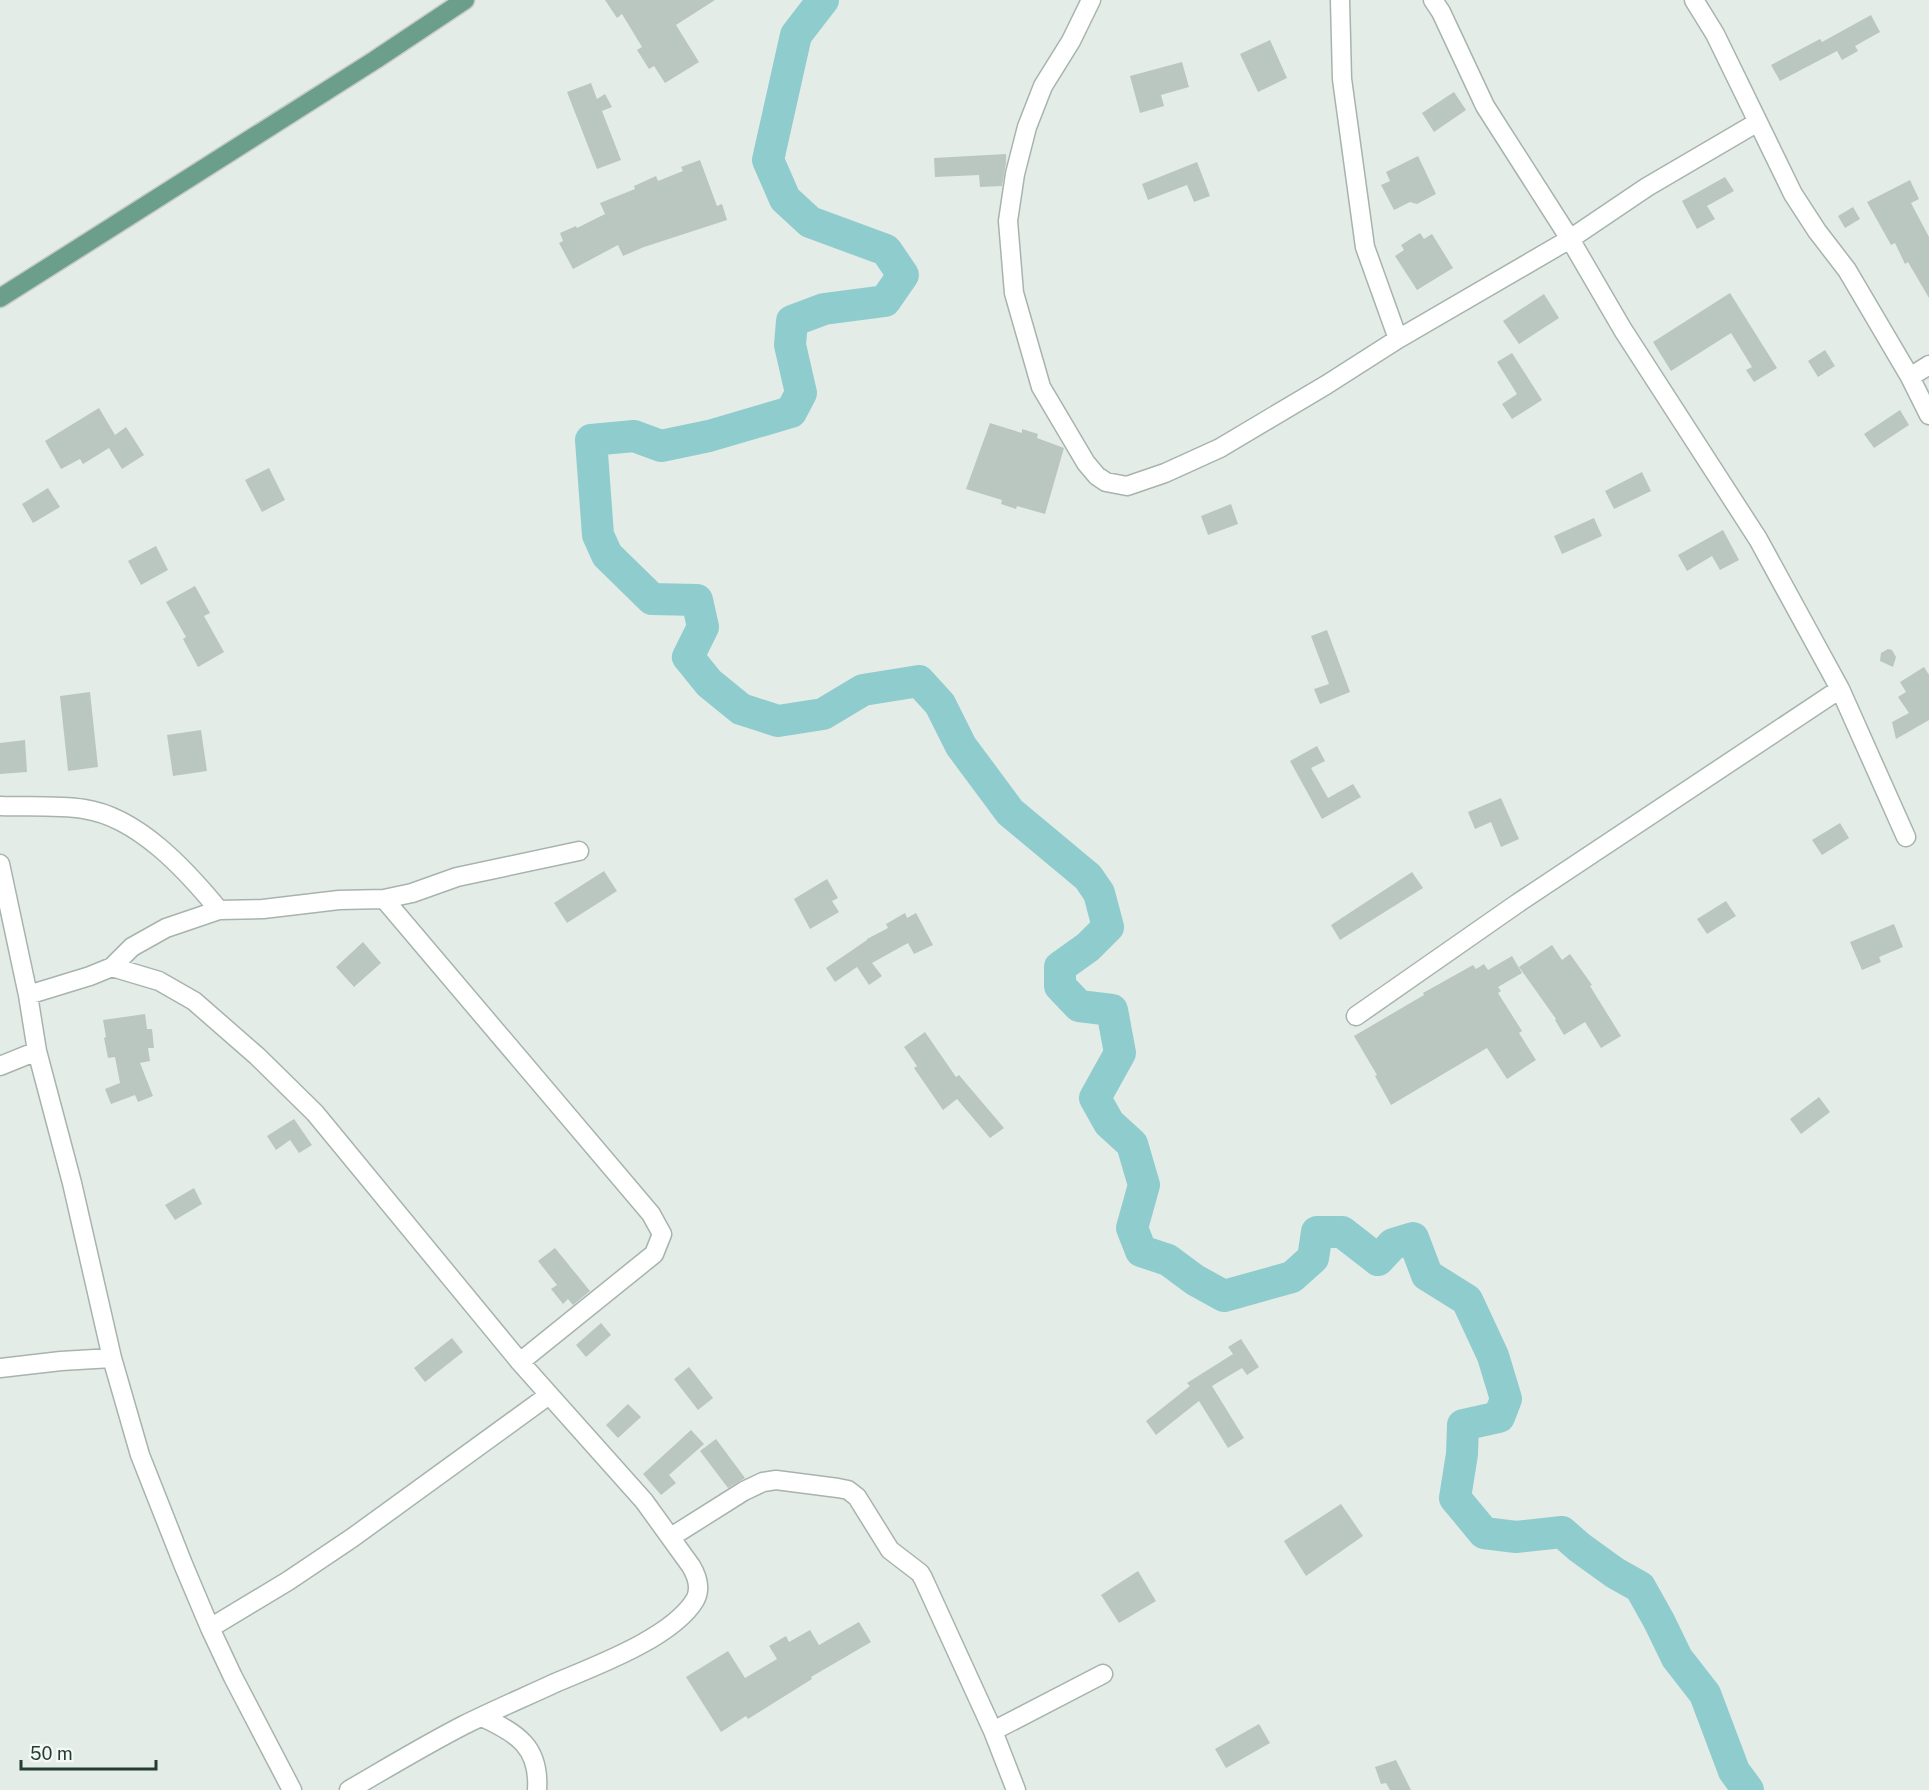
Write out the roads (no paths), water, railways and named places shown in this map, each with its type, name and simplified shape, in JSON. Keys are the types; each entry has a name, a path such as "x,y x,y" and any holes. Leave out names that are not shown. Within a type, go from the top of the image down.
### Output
{"main road":[{"path":"0,298 375,60 465,0"}],"street":[{"path":"1091,0 1071,41 1043,86 1027,127 1015,174 1008,221 1014,293 1041,387 1086,463 1097,476 1106,482 1127,486 1165,473 1220,448 1326,386 1398,339 1570,238 1647,187 1758,122"},
{"path":"1340,0 1342,79 1365,247 1398,339"},
{"path":"1432,0 1446,22 1485,106 1570,238 1623,330 1758,539 1840,689 1906,837"},
{"path":"1695,0 1715,34 1793,194 1817,231 1848,270 1910,376 1929,415"},
{"path":"1910,376 1929,365"},
{"path":"1356,1016 1518,903 1840,689"},
{"path":"0,806 84,809 114,818 150,841 189,875 219,910"},
{"path":"28,995 112,967 132,947 166,928 219,910 263,909 339,900 384,899 412,893 457,877 579,851"},
{"path":"0,864 28,995 37,1051 72,1183 112,1358 140,1455 210,1628 292,1790"},
{"path":"384,899 651,1214 662,1234 654,1254 520,1362"},
{"path":"112,967 159,981 194,1001 257,1056 315,1113 520,1362 621,1475 671,1537 697,1577 696,1598 677,1619 651,1638 483,1717 349,1790"},
{"path":"0,1066 37,1051"},
{"path":"0,1368 112,1358"},
{"path":"210,1628 352,1538 549,1395"},
{"path":"671,1537 744,1491 763,1482 776,1479 801,1482 838,1488 854,1494 890,1550 920,1573 923,1578 993,1731 1016,1790"},
{"path":"993,1731 1103,1674"},
{"path":"483,1717 509,1729 521,1740 537,1767 537,1790"}],"waterway":[{"path":"823,0 796,35 768,160 785,199 810,222 886,250 903,275 885,301 824,309 792,321 790,345 801,393 791,412 709,436 661,446 634,436 591,440 598,535 607,555 652,599 697,600 703,627 688,657 709,683 741,709 778,721 823,714 863,690 919,681 940,704 961,746 1010,812 1088,877 1099,893 1108,927 1088,947 1060,967 1060,986 1079,1006 1112,1010 1120,1053 1095,1098 1109,1123 1132,1144 1144,1185 1132,1228 1141,1251 1168,1260 1195,1280 1224,1296 1292,1277 1313,1258 1317,1232 1342,1232 1378,1260 1393,1244 1413,1238 1427,1275 1467,1300 1493,1356 1506,1399 1499,1417 1463,1425 1462,1454 1455,1498 1484,1533 1516,1537 1562,1532 1615,1573 1640,1587 1677,1658 1705,1694 1734,1771 1748,1790"}]}
